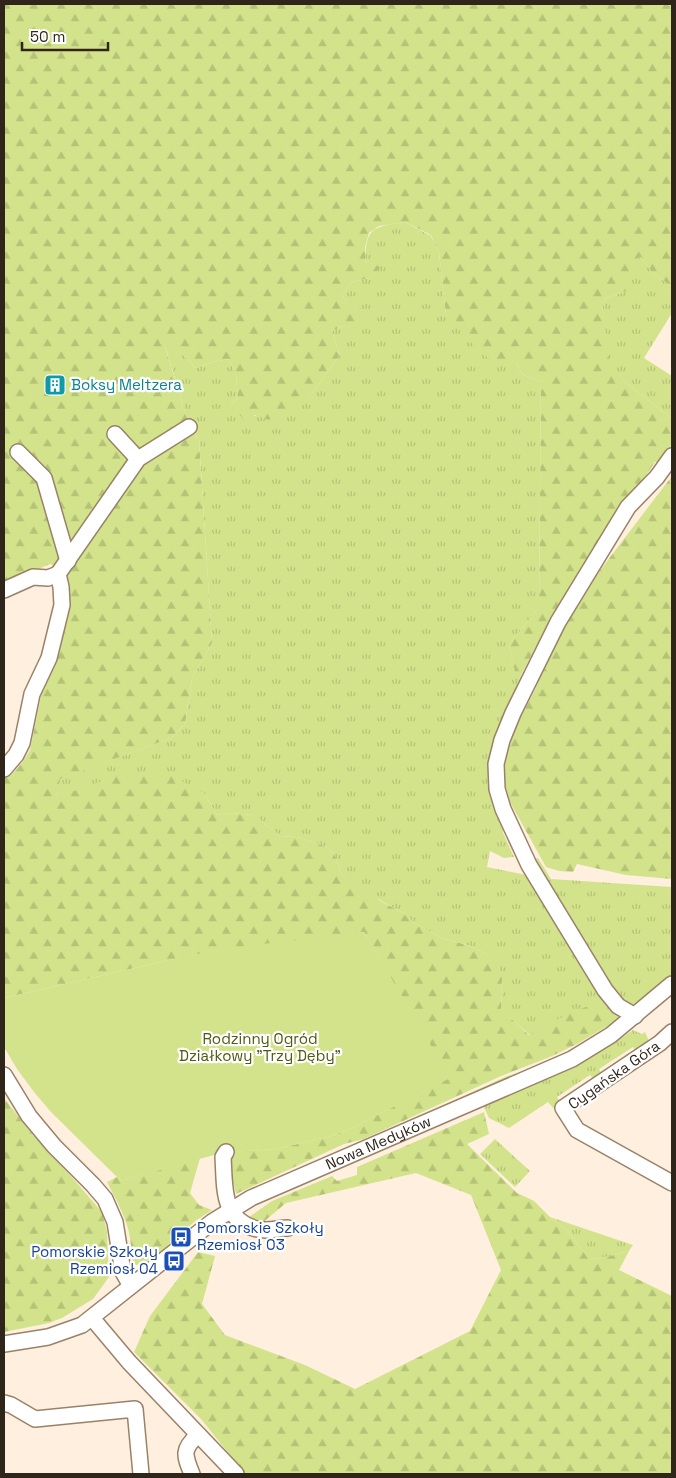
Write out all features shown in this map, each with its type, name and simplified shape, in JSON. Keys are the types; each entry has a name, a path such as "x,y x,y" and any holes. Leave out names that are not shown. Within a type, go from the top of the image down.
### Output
{"street":[{"path":"4,590 33,577 48,578 58,574 138,459 189,427"},
{"path":"115,434 138,459"},
{"path":"18,452 44,478 68,561"},
{"path":"672,456 657,477 628,507 558,622 513,713 502,740 496,764 497,789 501,802 528,865 618,1006 635,1016 672,984"},
{"path":"4,769 16,755 22,743 32,694 49,658 62,605 58,574"},
{"name":"Nowa Medyków","path":"4,1344 48,1337 68,1332 82,1325 212,1222 251,1198 550,1069 605,1039 635,1016"},
{"name":"Cygańska Góra","path":"672,1032 660,1043 563,1108 577,1130 672,1183"},
{"path":"4,1076 28,1116 104,1199 115,1222 123,1272 131,1286"},
{"path":"226,1152 223,1157 227,1204 238,1220 258,1230 288,1228"},
{"path":"92,1318 129,1362 236,1474"},
{"path":"4,1403 11,1405 35,1420 135,1409 141,1474"},
{"path":"192,1474 185,1455 186,1448 198,1434"}],"green space":[{"path":"4,4 672,4 672,287 652,272 641,257 625,263 632,277 627,291 606,298 602,303 609,360 624,381 672,419 672,444 661,462 655,462 552,616 521,675 515,672 509,645 539,607 541,382 522,374 516,362 497,365 476,348 446,315 439,253 431,235 405,222 379,226 369,233 365,247 365,261 381,267 370,278 352,282 342,295 348,306 369,310 362,326 345,325 332,331 340,355 310,396 269,420 255,415 244,420 231,405 238,398 236,375 229,359 195,368 185,356 165,347 190,428 135,459 58,568 50,564 4,584"},
{"path":"405,222 430,234 439,253 446,315 516,362 522,374 541,382 539,607 509,645 515,671 521,675 503,720 503,833 514,857 504,858 490,851 487,867 531,876 607,1002 574,1013 530,1035 514,1021 501,1014 502,979 493,957 470,946 442,938 414,923 403,913 378,899 363,899 341,873 335,855 325,846 297,837 280,836 254,815 229,813 217,815 205,794 57,798 59,779 171,738 185,724 192,678 212,643 199,439 190,428 165,346 185,356 195,368 229,359 236,375 238,398 231,405 254,416 310,396 340,355 332,331 345,325 348,306 342,295 352,282 370,278 380,267 365,261 367,241 370,235 379,227"},
{"path":"641,257 652,272 672,287 672,313 644,358 672,376 672,419 624,381 608,360 602,303 606,298 627,291 624,263"},
{"path":"190,429 199,439 212,643 192,678 185,724 171,738 60,779 57,797 125,773 171,775 205,794 217,815 229,813 254,815 280,836 297,837 325,846 335,855 341,873 363,898 377,899 403,913 414,923 442,938 470,946 493,957 499,964 502,979 501,1013 514,1021 529,1035 588,1006 607,1002 617,1013 619,1020 611,1027 609,1025 550,1057 501,1076 364,1139 344,1144 236,1194 230,1169 230,1152 276,1149 331,1136 350,1129 449,1078 364,932 174,959 4,998 4,777 12,774 30,750 42,691 59,646 67,574 137,466"},
{"path":"672,476 672,879 626,875 577,864 573,872 559,871 546,867 511,804 504,783 504,761 517,724 535,690 546,659 562,626 585,590"},
{"path":"538,858 551,879 672,887 672,975 645,999 633,1004 624,1003 609,988 533,859"},
{"name":"Rodzinny Ogród Działkowy \"Trzy Dęby\"","path":"364,932 450,1078 350,1129 331,1136 276,1149 221,1153 121,1181 51,1112 17,1069 4,1047 4,998 221,949"},
{"path":"633,1030 642,1034 645,1032 649,1041 637,1052 633,1047 599,1069 603,1076 595,1081 590,1075 557,1097 561,1104 553,1108 548,1102 509,1128 489,1118 482,1103 611,1042 613,1044"},
{"path":"575,1049 547,1065 507,1079 436,1111 436,1109 505,1077 547,1063"},
{"path":"4,1098 33,1135 102,1212 107,1232 109,1277 93,1299 62,1318 49,1323 4,1332"},
{"path":"484,1112 489,1134 467,1144 517,1193 534,1201 567,1230 589,1259 629,1251 619,1270 672,1296 672,1474 245,1474 201,1419 134,1352 150,1316 198,1252 215,1256 202,1304 225,1335 305,1365 355,1389 470,1331 501,1270 471,1195 416,1173 286,1203 260,1225 249,1217 272,1201 332,1176 337,1181 357,1175 357,1167"},
{"path":"495,1139 530,1171 515,1187 480,1154"},
{"path":"200,1158 190,1193 199,1205 212,1210 193,1223 150,1260 136,1265 131,1255 129,1231 121,1209 107,1182 117,1177 121,1181"},
{"path":"550,1217 633,1245 629,1251 589,1259 567,1230"}],"place":[{"name":"Boksy Meltzera","path":"55,385"},
{"name":"Pomorskie Szkoły Rzemiosł 03","path":"181,1237"},
{"name":"Pomorskie Szkoły Rzemiosł 04","path":"174,1261"}]}
